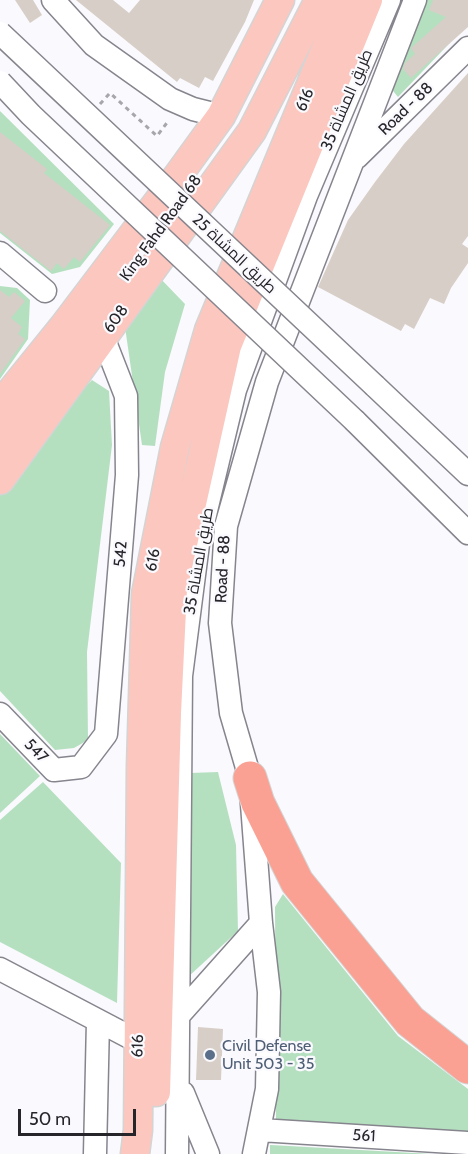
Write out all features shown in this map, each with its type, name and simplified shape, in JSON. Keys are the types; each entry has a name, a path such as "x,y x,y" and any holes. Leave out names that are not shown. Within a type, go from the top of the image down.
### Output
{"highway":[{"path":"250,778 258,803 297,882 410,1021 468,1066"}],"main road":[{"name":"King Fahd Road 68","path":"0,405 64,326 221,116 280,0"},
{"name":"King Fahd Road 68","path":"0,442 79,334 126,280 221,145 281,40 301,0"},
{"name":"608","path":"0,480 252,131 320,0"},
{"name":"616","path":"135,1154 138,1130 137,1041 146,594 175,447 209,330 346,0"},
{"name":"616","path":"153,1154 166,713 173,589 227,346 368,0"}],"street":[{"path":"53,0 94,45 170,99 193,109 221,116"},
{"name":"طريق المشاة 35","path":"177,1154 182,676 198,544 236,390 306,196 389,0"},
{"path":"326,151 352,162 415,0"},
{"name":"طريق المشاة 25","path":"0,33 468,474"},
{"name":"Road - 88","path":"254,1154 267,1089 269,992 250,778 231,713 220,623 226,526 267,382 352,162 468,48"},
{"path":"0,82 31,115 355,421 468,533"},
{"path":"0,253 45,291"},
{"name":"542","path":"81,767 106,734 128,476 126,396 103,337"},
{"name":"547","path":"0,714 54,770 81,767"},
{"path":"179,1016 261,922"},
{"path":"0,969 137,1041"},
{"path":"94,1154 98,1021"},
{"path":"178,1084 208,1154"},
{"name":"561","path":"260,1130 468,1143"}],"path":[{"path":"110,93 158,136"}],"green space":[{"path":"425,0 468,0 468,24 398,97 389,86"},
{"path":"0,111 114,224 80,267 52,274 0,233"},
{"path":"158,276 185,304 165,372 155,446 142,445 125,327"},
{"path":"0,286 17,288 30,300 28,339 0,379"},
{"path":"92,380 109,391 112,445 87,652 88,740 74,748 55,750 0,691 0,495 63,409"},
{"path":"0,734 40,776 0,813"},
{"path":"218,772 236,845 238,931 188,977 190,773"},
{"path":"43,782 121,863 117,1003 0,942 0,820"},
{"path":"283,894 398,1036 468,1089 468,1134 276,1121 275,907"},
{"path":"271,1145 432,1154 270,1154"}],"building":[{"path":"15,0 33,0 42,15 30,23"},
{"path":"76,0 113,0 129,13 140,0 254,0 245,22 213,81 205,77 199,88 180,78 177,82"},
{"path":"433,0 468,0 468,27 411,78 403,69 405,63 415,54 411,48 446,17 429,10"},
{"path":"468,73 468,236 462,244 468,248 468,263 451,288 444,304 430,298 414,329 405,324 401,331 318,287 348,220 404,144"},
{"path":"0,132 47,169 44,173 110,225 80,262 74,257 64,269 57,263 51,271 0,231"},
{"path":"0,290 9,297 14,292 25,301 11,318 22,327 18,334 25,339 0,374"},
{"name":"Civil Defense Unit 503 - 35","path":"198,1027 223,1029 221,1080 196,1080"}],"place":[{"name":"Civil Defense Unit 503 - 35","path":"210,1055"}]}
